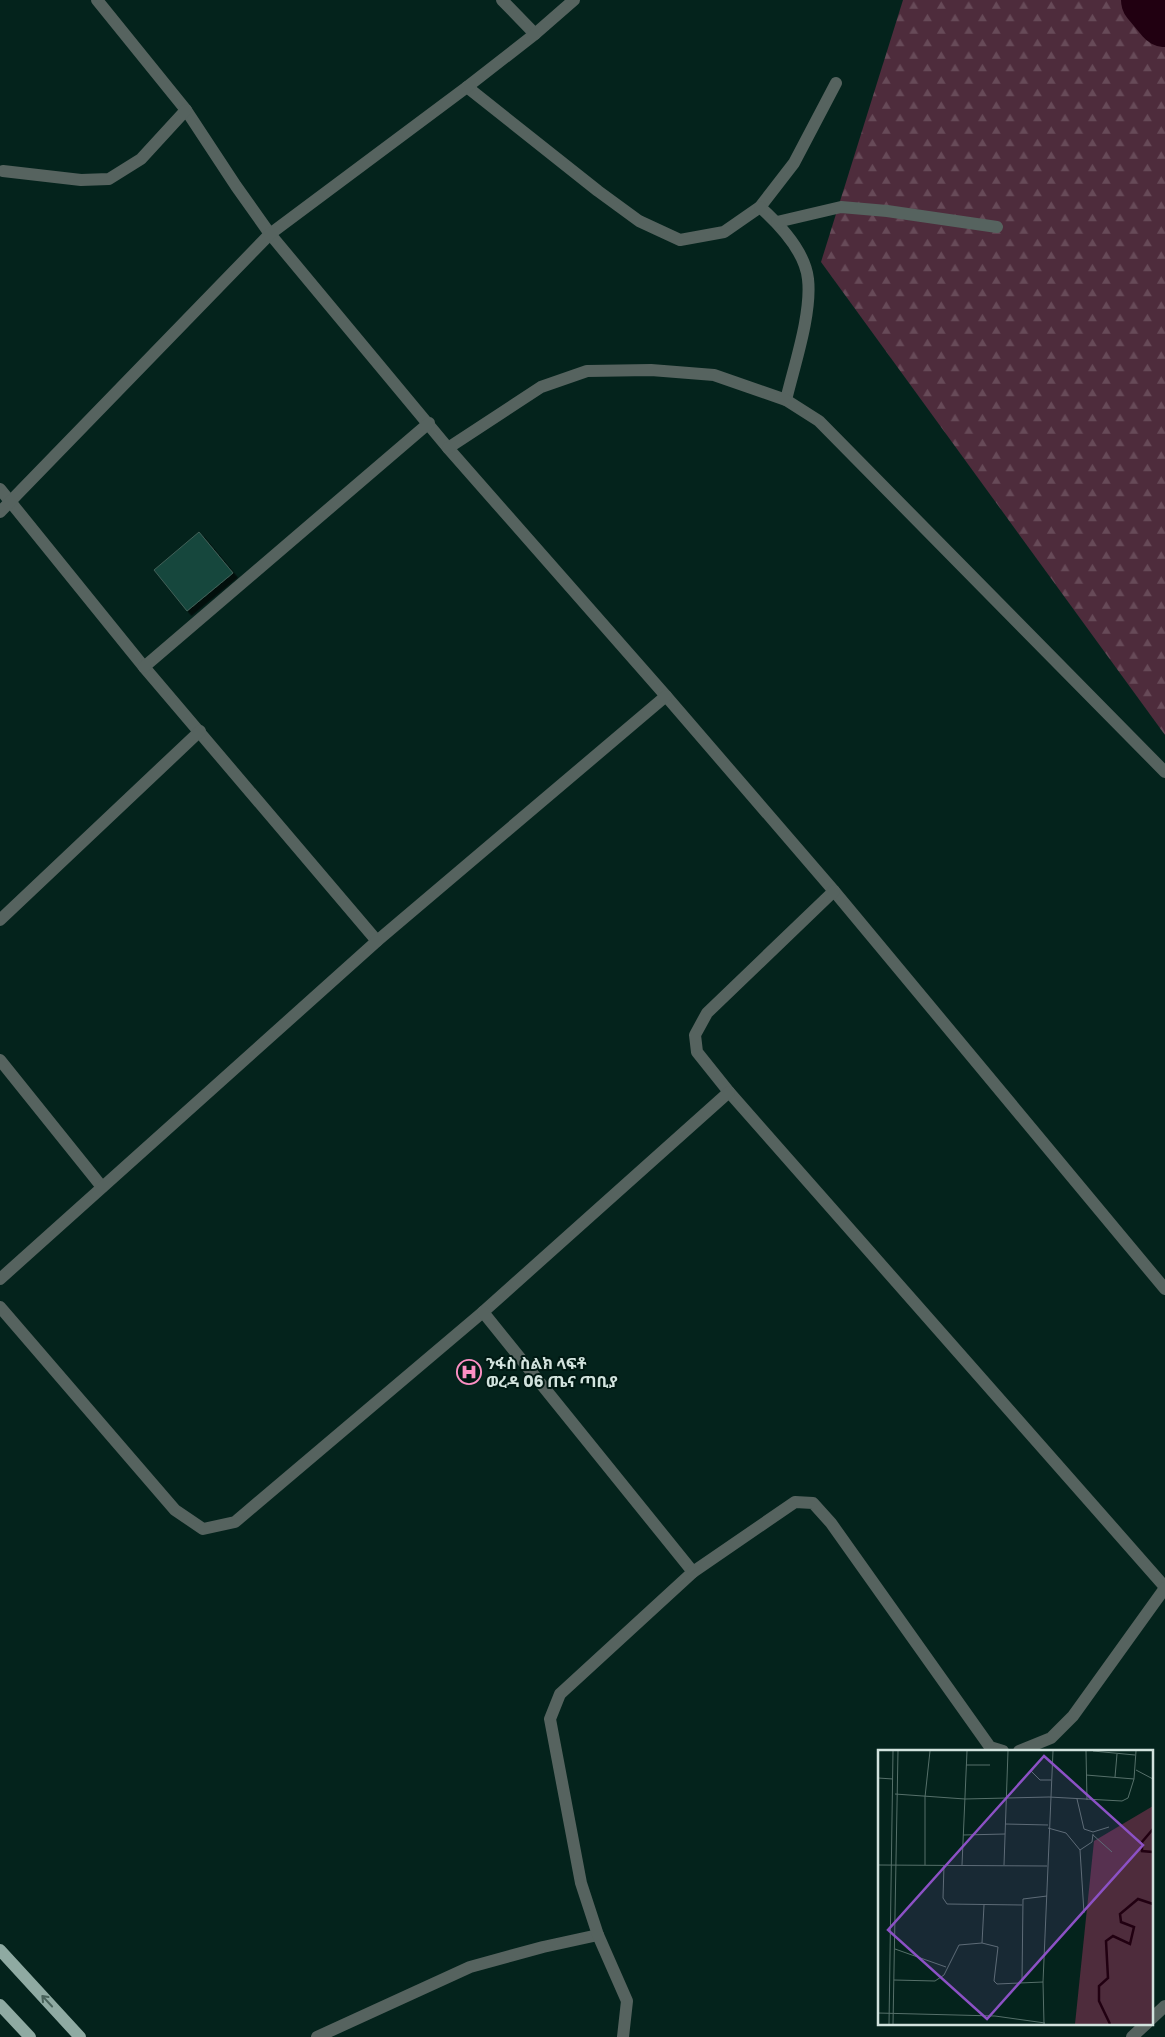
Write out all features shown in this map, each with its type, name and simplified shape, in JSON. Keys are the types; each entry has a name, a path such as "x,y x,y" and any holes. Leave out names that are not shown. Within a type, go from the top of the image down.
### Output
{"main road":[{"path":"0,1950 80,2037"},
{"path":"0,2005 30,2037"}],"street":[{"path":"97,0 186,110 270,234 448,448 834,891 1165,1289"},
{"path":"502,0 535,34"},
{"path":"0,512 270,234 535,34 574,0"},
{"path":"466,87 639,221 680,240 724,232 760,207 794,163 836,83"},
{"path":"3,171 81,180 109,179 141,159 186,110"},
{"path":"760,207 777,222 797,249 808,278 807,310 786,400"},
{"path":"777,222 841,207 997,227"},
{"path":"448,448 541,387 588,371 651,370 714,375 786,400 819,421 1165,772"},
{"path":"144,667 429,423"},
{"path":"0,489 144,667 377,941"},
{"path":"0,1279 377,941 666,696"},
{"path":"0,920 200,732"},
{"path":"834,891 708,1013 695,1035 697,1052 729,1092 1165,1588 1073,1716 1051,1738 1021,1750"},
{"path":"0,1060 102,1187"},
{"path":"0,1307 176,1510 203,1530 235,1522 483,1312 729,1092"},
{"path":"483,1312 693,1572"},
{"path":"623,2037 627,2001 598,1935 581,1883 550,1719 560,1694 693,1572 795,1502 813,1503 831,1523 990,1746 1000,1750"},
{"path":"317,2037 470,1967 598,1935"},
{"path":"1152,2018 1165,2006"},
{"path":"1132,2037 1146,2024"}],"green space":[{"path":"903,0 1165,0 1165,735 821,262"}],"building":[{"path":"199,532 233,573 187,611 154,570"}],"waterway":[{"path":"1150,0 1165,18"}],"place":[{"name":"ንፋስ ስልክ ላፍቶ ወረዳ 06 ጤና ጣቢያ","path":"469,1372"}]}
